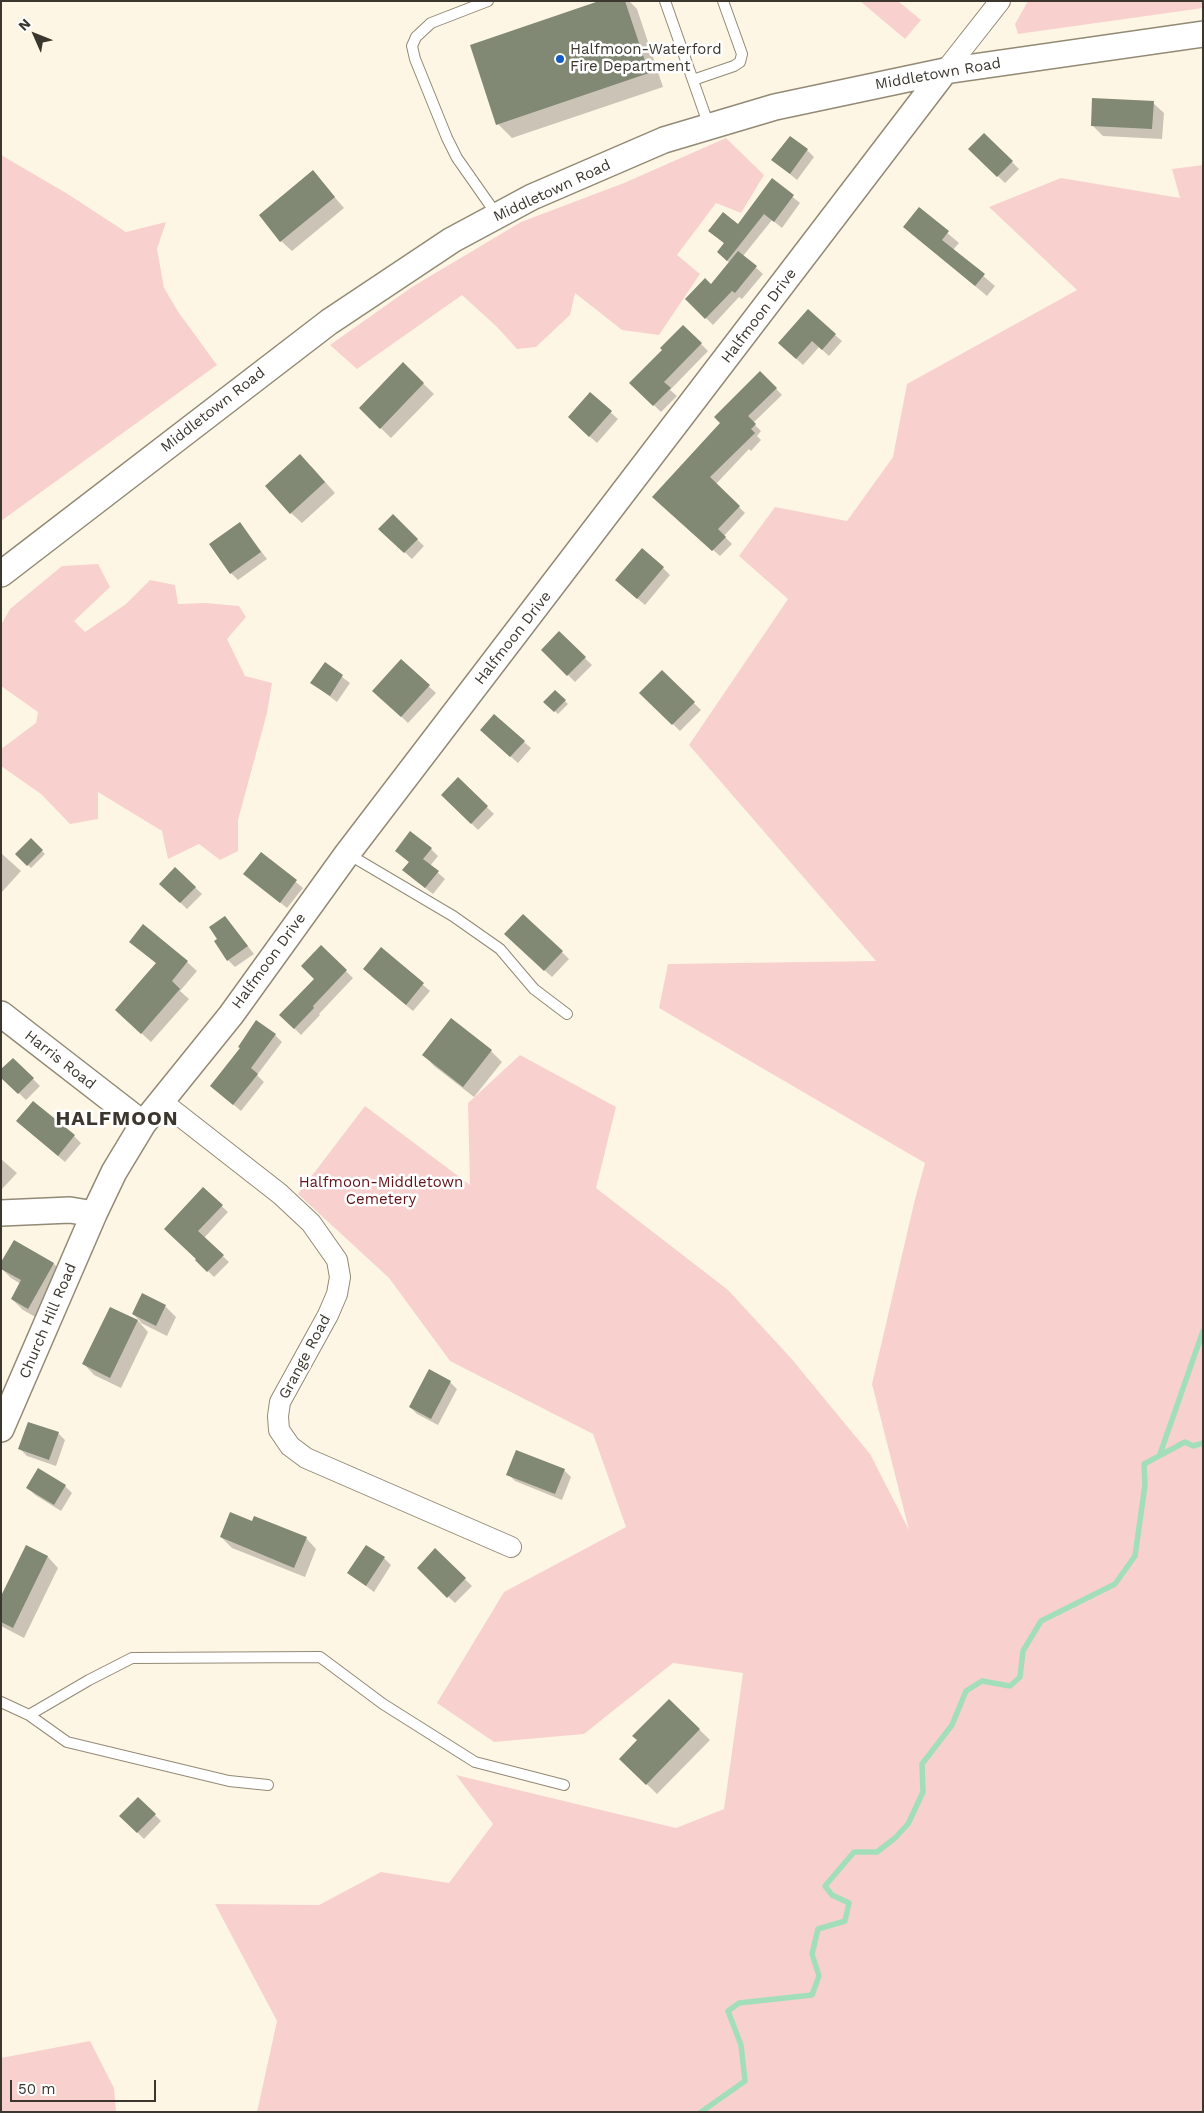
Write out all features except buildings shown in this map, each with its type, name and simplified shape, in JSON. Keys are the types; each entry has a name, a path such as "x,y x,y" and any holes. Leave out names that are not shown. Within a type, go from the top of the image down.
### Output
{"street":[{"path":"945,71 1000,1"},
{"name":"Middletown Road","path":"1,574 329,322 452,240 532,197 664,140 775,107 945,71 1203,34"},
{"name":"Halfmoon Drive","path":"94,1214 114,1172 143,1124 231,1015 347,854 945,71"},
{"name":"Harris Road","path":"1,1014 143,1124"},
{"name":"Grange Road","path":"161,1101 280,1194 311,1223 337,1260 340,1277 337,1294 328,1315 280,1402 279,1430 290,1446 306,1458 511,1547"},
{"path":"1,1213 70,1210 94,1214"},
{"name":"Church Hill Road","path":"1,1429 94,1214"}],"lane":[{"path":"488,1 431,23 416,37 412,46 415,59 446,138 457,158 497,216"},
{"path":"665,1 709,126"},
{"path":"693,80 734,66 740,62 742,54 723,1"},
{"path":"347,854 453,916 500,949 534,989 567,1014"},
{"path":"29,1715 132,1658 320,1657 383,1704 475,1762 564,1785"},
{"path":"1,1702 29,1715 68,1742 229,1781 268,1785"}],"green space":[{"path":"860,1 898,1 921,20 905,39"},
{"path":"1028,1 1203,1 1203,8 1018,34 1015,24"},
{"path":"726,138 764,175 741,213 716,203 677,255 700,274 659,335 622,330 575,293 570,315 536,347 517,349 497,327 462,295 357,369 330,345 412,287 521,222 624,183"},
{"path":"1,155 66,193 126,232 166,222 157,249 164,288 179,313 217,365 1,521"},
{"name":"Halfmoon-Middletown Cemetery","path":"1203,165 1203,2112 257,2112 277,2021 215,1904 319,1905 381,1872 449,1883 493,1824 456,1775 676,1828 724,1809 743,1673 673,1663 584,1734 494,1742 437,1703 504,1592 626,1527 593,1434 450,1361 389,1278 298,1194 365,1106 470,1185 468,1103 520,1055 616,1107 596,1188 728,1290 790,1357 870,1454 909,1530 872,1384 925,1163 659,1008 668,964 876,961 689,745 788,599 739,556 775,507 847,521 893,457 907,384 1077,290 989,207 1061,178 1180,198 1172,169"},
{"path":"98,564 110,587 74,621 85,632 126,604 150,580 175,585 178,604 206,603 239,606 246,617 227,639 245,676 272,683 267,713 238,820 238,851 220,860 199,844 168,859 162,831 98,792 98,819 70,824 41,794 1,766 1,749 36,723 38,712 1,686 1,625 10,609 62,566"},
{"path":"90,2041 114,2088 116,2112 1,2112 1,2058"}],"waterway":[{"path":"1160,1454 1203,1331"},
{"path":"701,2112 745,2081 741,2045 728,2011 739,2003 812,1995 819,1976 812,1954 818,1929 845,1921 849,1903 832,1895 825,1886 854,1852 877,1852 895,1838 908,1824 923,1792 922,1764 952,1725 966,1691 982,1681 1010,1686 1020,1677 1023,1651 1041,1621 1115,1584 1135,1556 1145,1485 1144,1464 1185,1442 1193,1446 1203,1443"}],"place":[{"name":"Halfmoon-Waterford Fire Department","path":"560,59"}],"district":[{"name":"HALFMOON","path":"117,1119"}]}
